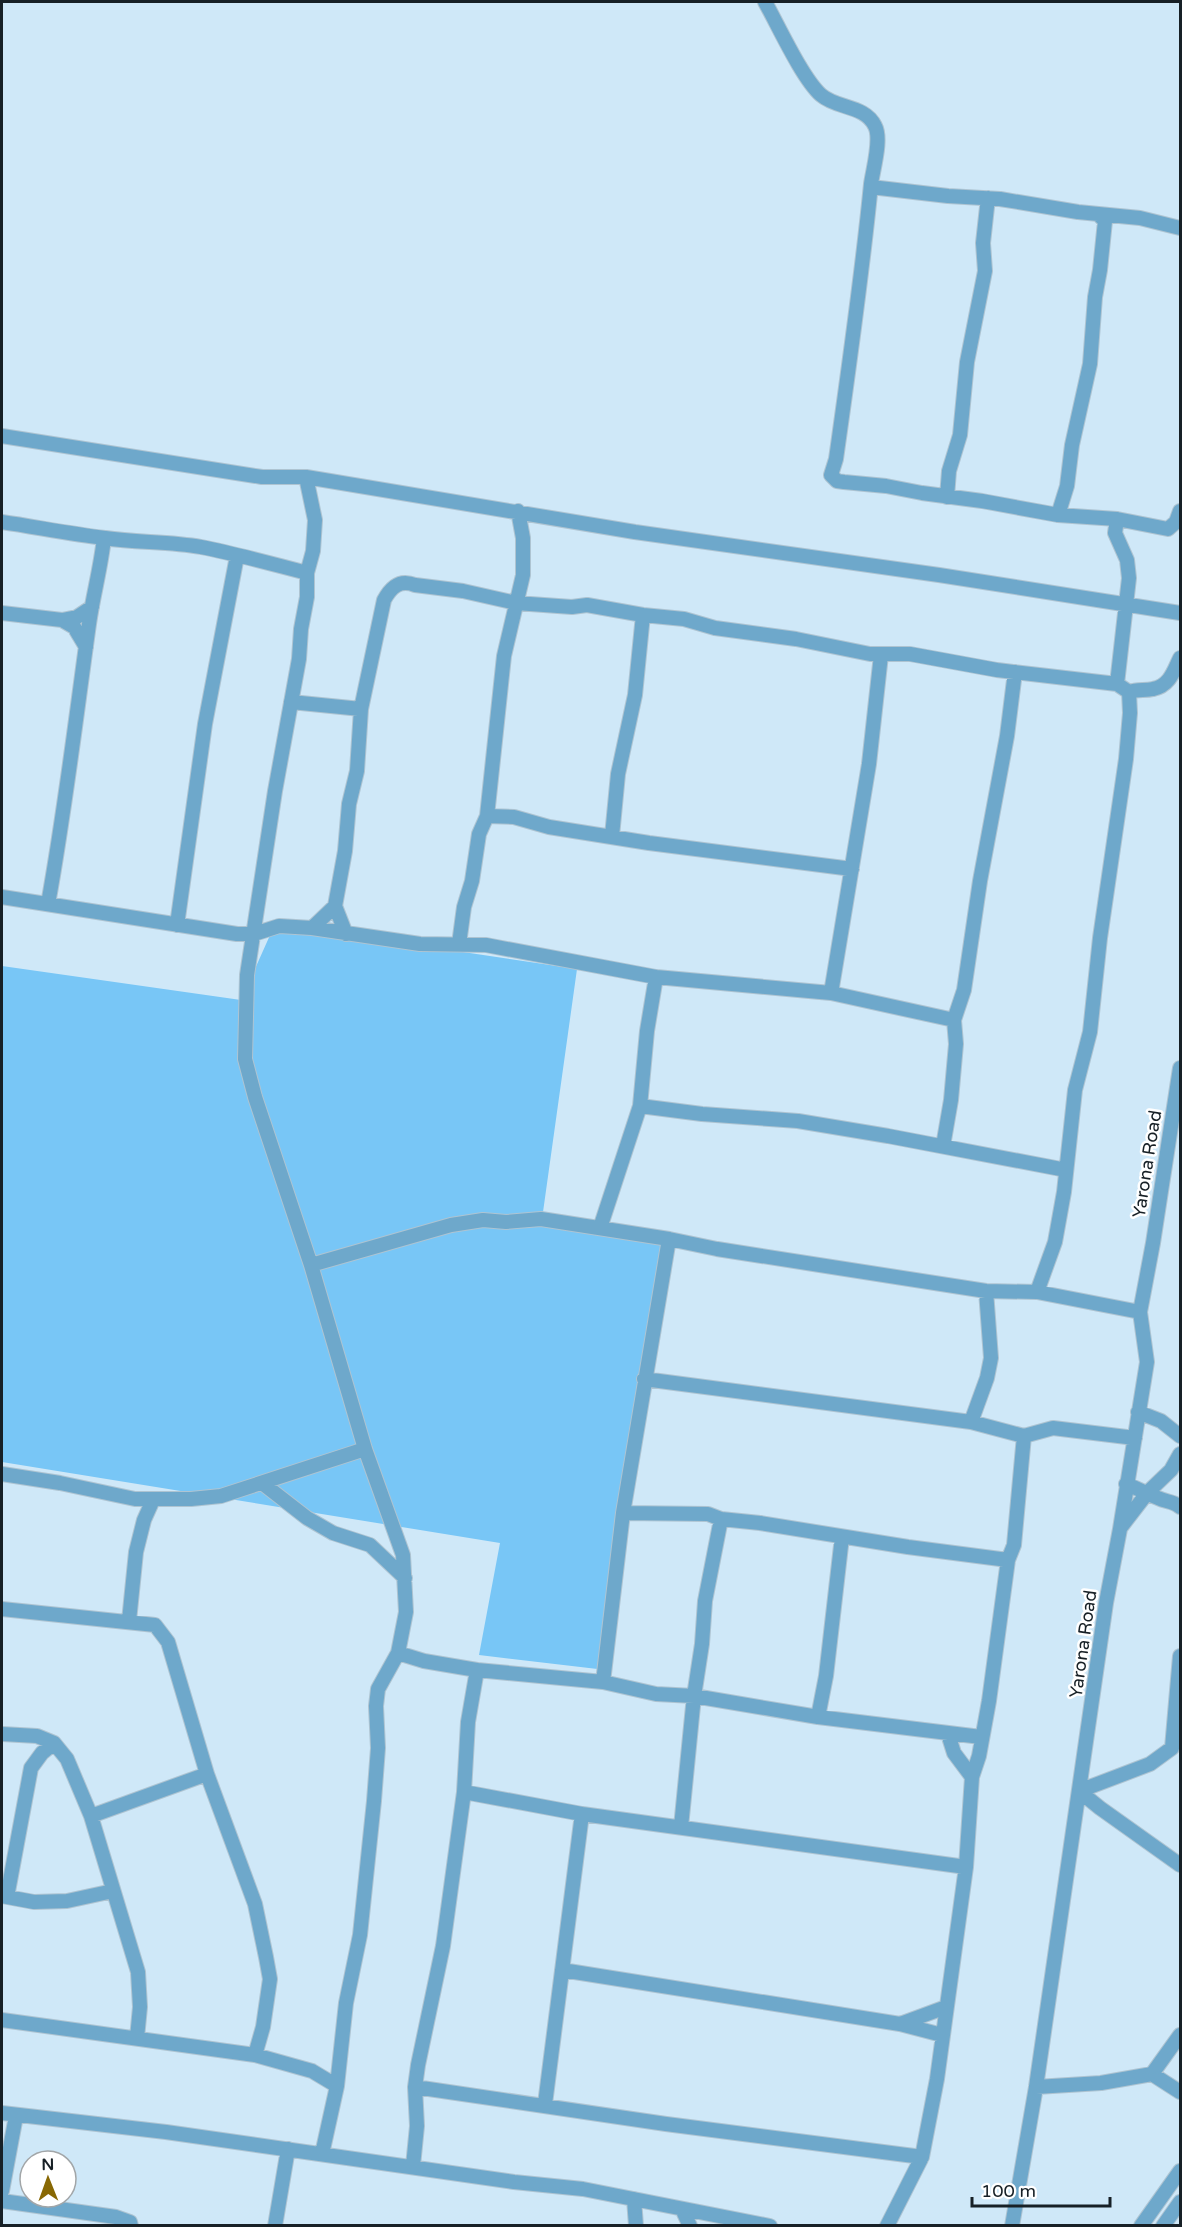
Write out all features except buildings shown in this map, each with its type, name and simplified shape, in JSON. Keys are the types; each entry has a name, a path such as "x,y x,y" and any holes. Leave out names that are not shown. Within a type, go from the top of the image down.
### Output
{"street":[{"path":"765,2 811,82 822,96 865,114 876,128 878,142 838,449 831,475 837,481 886,486 1058,515 1118,519 1168,529 1176,522 1180,511"},
{"path":"871,187 988,198 1140,218 1180,228"},
{"path":"947,497 949,471 960,435 967,362 985,271 982,243 988,198"},
{"path":"1058,515 1067,486 1072,445 1090,364 1095,297 1105,221 1098,213"},
{"path":"2,436 262,477 306,477 635,532 939,575 1180,613"},
{"path":"306,477 315,520 314,550 307,573 307,597 301,629 299,659 274,791 247,975 245,1059 255,1097 311,1265 365,1449 403,1555 406,1612 398,1653 378,1689 378,1748 360,1935 346,2003 337,2086 322,2154"},
{"path":"459,944 479,834 487,816 504,656 521,588 524,555 518,511"},
{"path":"1116,684 1129,578 1127,561 1115,533 1118,519"},
{"path":"2,522 104,538 161,541 201,547 272,562 307,573"},
{"path":"48,904 104,538"},
{"path":"177,925 205,724 237,556"},
{"path":"345,934 335,906 345,851 349,804 357,771 361,709 384,600 390,589 407,582 501,598 516,603 572,607 587,605 643,615 684,619 715,628 796,639 881,655 910,654 1015,672 1116,684 1129,692"},
{"path":"2,613 62,620 77,617 92,607"},
{"path":"612,836 618,774 634,695 643,615"},
{"path":"62,620 74,627 86,647"},
{"path":"831,993 869,764 881,655"},
{"path":"1129,692 1137,689 1154,689 1163,685 1171,679 1180,657"},
{"path":"943,1146 951,1100 956,1044 954,1020 964,990 980,881 1007,736 1015,672"},
{"path":"1037,1292 1055,1242 1075,1090 1090,1032 1100,938 1126,759 1130,714 1129,692"},
{"path":"291,702 361,709"},
{"path":"487,816 514,817 549,827 711,852 852,869"},
{"path":"2,897 237,934 254,934 279,926 312,928 420,944 486,945 656,977 831,993 954,1020"},
{"path":"312,928 335,906"},
{"path":"600,1228 640,1106 647,1031 656,977"},
{"name":"Yarona Road","path":"1012,2226 1036,2087 1106,1603 1147,1362 1140,1312 1180,1068"},
{"path":"640,1106 702,1114 798,1121 1066,1170"},
{"path":"311,1265 451,1225 483,1220 506,1222 541,1219 669,1239 717,1250 986,1291 1037,1292 1140,1312"},
{"path":"603,1682 622,1513 669,1239"},
{"path":"971,1422 987,1378 991,1358 986,1291"},
{"path":"644,1379 971,1422 1024,1436 1053,1428 1135,1438"},
{"path":"1138,1412 1161,1422 1180,1436"},
{"path":"887,2226 922,2157 937,2079 966,1868 972,1777 979,1756 1008,1560 1014,1545 1024,1436"},
{"path":"2,1474 60,1483 135,1499 221,1496 365,1449"},
{"path":"1120,1529 1148,1492 1171,1470 1180,1454"},
{"path":"262,1483 307,1518 333,1533 370,1545 405,1578"},
{"path":"1126,1484 1148,1492 1154,1497 1176,1503 1180,1507"},
{"path":"135,1499 144,1520"},
{"path":"129,1621 136,1552 144,1520 153,1500"},
{"path":"622,1513 708,1514 721,1519 1008,1560"},
{"path":"681,1827 705,1601 721,1519"},
{"path":"818,1717 826,1676 842,1537"},
{"path":"2,1609 155,1625 168,1642 207,1774 255,1904 270,1979 263,2027 255,2055"},
{"path":"398,1653 424,1661 477,1670 603,1682 656,1694 694,1696 818,1717 981,1737"},
{"path":"1079,1791 1150,1764 1176,1751 1180,1656"},
{"path":"413,2166 417,2126 415,2087 443,1946 464,1792 468,1722 477,1670"},
{"path":"2,1734 37,1736 54,1743 67,1759 91,1816 138,1972 140,2007 136,2038"},
{"path":"948,1734 954,1753 972,1777"},
{"path":"54,1743 42,1753 31,1768 4,1897 34,1902 67,1900 113,1891"},
{"path":"91,1816 207,1774"},
{"path":"1079,1791 1180,1865"},
{"path":"464,1792 582,1814 966,1868"},
{"path":"545,2104 582,1814"},
{"path":"562,1970 900,2024 942,2035"},
{"path":"900,2024 946,2007"},
{"path":"2,2020 255,2055 312,2071 337,2086"},
{"path":"1152,2074 1180,2036"},
{"path":"1036,2087 1101,2083 1152,2074 1180,2092"},
{"path":"415,2087 545,2104 666,2124 922,2157"},
{"path":"2,2113 100,2123 514,2182 583,2189 770,2226"},
{"path":"2,2191 16,2115"},
{"path":"275,2226 288,2149"},
{"path":"1142,2226 1180,2171"},
{"path":"634,2199 636,2226"},
{"path":"1158,2226 1159,2199"},
{"path":"2,2201 116,2217 129,2222 131,2226"},
{"path":"1163,2226 1180,2202"},
{"path":"682,2209 690,2226"}],"shaded area":[{"path":"275,924 577,969 543,1212 661,1242 606,1670 479,1655 500,1543 2,1462 2,966 241,1000"}]}
